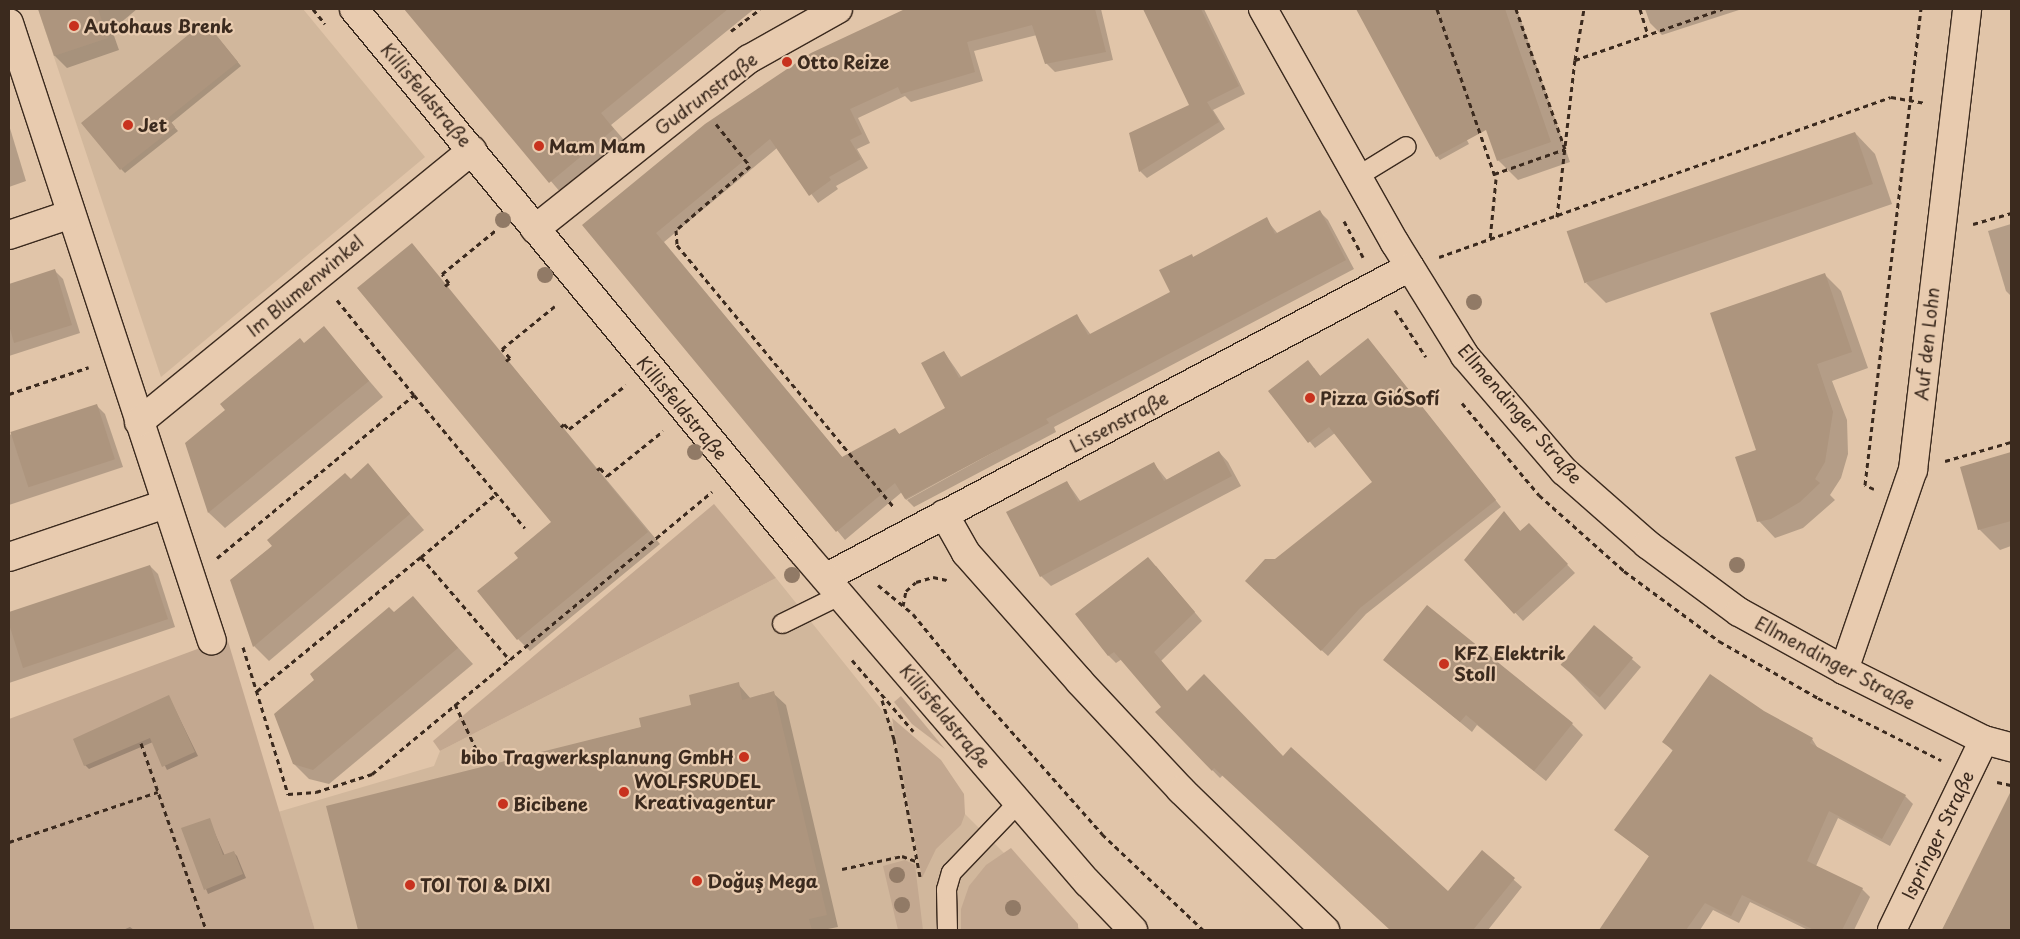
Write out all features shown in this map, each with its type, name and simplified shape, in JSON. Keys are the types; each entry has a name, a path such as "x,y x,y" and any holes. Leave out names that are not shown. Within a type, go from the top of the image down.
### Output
{"street":[{"name":"Killisfeldstraße","path":"354,9 721,454 1088,883 1133,930"},
{"name":"Gudrunstraße","path":"535,229 696,99 749,59 838,9"},
{"name":"Ellmendinger Straße","path":"1264,9 1357,176 1465,356 1564,471 1647,544 1740,612 1844,670 1984,740 2011,747"},
{"name":"Auf den Lohn","path":"1844,670 1913,470 1967,9"},
{"path":"9,23 212,641"},
{"name":"Im Blumenwinkel","path":"139,422 472,150"},
{"path":"9,235 71,214"},
{"name":"Lissenstraße","path":"834,585 854,562 1410,267"},
{"path":"9,557 166,504"},
{"path":"944,514 966,553 1080,682 1181,790 1325,930"},
{"name":"Ispringer Straße","path":"1892,930 1984,740"}],"lane":[{"path":"1357,176 1406,146"},
{"path":"782,623 834,585"},
{"path":"947,930 946,889 951,872 960,860 1018,802"}],"path":[{"path":"1437,9 1494,174 1490,240"},
{"path":"1516,9 1565,149"},
{"path":"1557,217 1575,60 1584,9"},
{"path":"1640,9 1648,35"},
{"path":"1575,60 1722,9"},
{"path":"1902,503 1865,485 1921,9"},
{"path":"1410,267 1557,217 1891,97 1955,107"},
{"path":"696,99 750,166 676,230 677,245 891,502 907,535"},
{"path":"1494,174 1565,149"},
{"path":"445,286 449,282 442,274 496,230"},
{"path":"317,276 525,528"},
{"path":"506,360 510,358 502,349 556,306"},
{"path":"9,394 118,357"},
{"path":"561,426 564,424 569,429 629,382"},
{"path":"191,579 414,395"},
{"path":"597,470 600,468 607,476 667,428"},
{"path":"1913,470 2011,442"},
{"path":"212,641 242,642 288,794 316,792 372,774 712,492"},
{"path":"257,692 496,494"},
{"path":"422,557 510,660"},
{"path":"854,562 914,614 981,697 1102,834 1203,930"},
{"path":"903,606 906,591 916,582 933,577 953,582"},
{"path":"882,699 894,738 922,886 946,889"},
{"path":"455,704 477,751"},
{"path":"141,743 206,930"},
{"path":"9,842 158,792"},
{"path":"842,869 902,856 916,861"}],"shaded area":[{"path":"38,9 303,9 425,157 161,377"},
{"path":"714,504 776,578 440,751 433,741"},
{"path":"776,578 965,814 1081,930 315,930 278,812 434,766 440,751"},
{"path":"227,638 315,930 9,930 9,719"},
{"path":"901,696 945,749 912,724 894,702"},
{"path":"892,718 941,760 964,794 965,814 961,825 936,849 922,878"},
{"path":"1011,848 1078,924 1078,930 961,930 961,909 969,886 986,865"},
{"path":"905,860 915,865 923,930 898,930 883,866"}],"building":[{"name":"Autohaus Brenk","path":"38,9 98,9 108,38 54,56"},
{"path":"404,9 728,9 601,113 614,129 549,183"},
{"path":"905,9 1095,9 1106,52 1045,64 1032,25 967,42 975,72 901,94 898,87 850,109 862,134 850,140 861,159 829,177 831,180 809,196 770,139 656,233 842,457 895,428 899,434 945,408 921,363 944,351 959,378 1077,314 1088,335 1170,292 1159,270 1192,254 1193,257 1267,217 1275,234 1320,210 1346,260 1046,419 1049,423 905,499 895,483 836,532 582,225 705,124 811,53"},
{"path":"1143,9 1201,9 1239,86 1207,102 1219,122 1139,172 1129,133 1189,105"},
{"path":"1356,9 1505,9 1551,142 1497,161 1486,130 1436,157"},
{"path":"205,21 238,62 168,118 175,127 120,170 81,123"},
{"path":"1855,132 1873,184 1585,283 1567,231"},
{"path":"412,243 648,532 517,640 477,591 518,558 514,553 551,522 357,288"},
{"path":"55,269 72,325 14,343 9,325 9,284"},
{"path":"1825,273 1852,352 1817,364 1833,412 1825,462 1815,479 1820,483 1800,502 1771,519 1757,522 1735,457 1756,450 1710,313"},
{"path":"324,326 369,381 208,513 185,443 225,410 220,404 300,338 304,343"},
{"path":"1368,338 1496,500 1360,608 1321,651 1245,581 1265,559 1275,559 1372,482 1329,427 1308,443 1268,391 1308,360 1320,376"},
{"path":"97,404 115,459 28,487 10,432"},
{"path":"1219,451 1232,476 1040,577 1006,512 1067,481 1078,502 1154,462 1164,481"},
{"path":"2011,452 2011,521 1978,530 1960,467"},
{"path":"368,463 410,514 253,647 230,580 272,546 267,540 345,473 351,479"},
{"path":"1504,511 1520,531 1529,523 1568,564 1514,614 1464,560"},
{"path":"1148,557 1195,612 1154,652 1187,691 1204,674 1283,756 1291,747 1448,891 1482,850 1515,878 1473,930 1390,930 1214,768 1212,771 1155,712 1161,707 1114,652 1108,656 1075,614"},
{"path":"150,565 168,619 23,668 9,624 9,612"},
{"path":"413,596 458,648 313,770 293,764 274,714 314,680 310,674 389,607 394,612"},
{"path":"1427,605 1573,723 1534,771 1466,715 1460,722 1383,660"},
{"path":"1594,625 1633,658 1600,698 1561,665"},
{"path":"1710,674 1764,711 1813,738 1810,743 1906,795 1882,839 1829,811 1807,861 1863,888 1842,930 1814,930 1742,895 1731,916 1705,903 1686,930 1599,930 1649,856 1614,830 1673,750 1662,742"},
{"path":"739,682 742,700 774,691 827,915 809,919 812,930 358,930 326,806 641,727 639,718 691,705 689,695"},
{"path":"169,695 195,752 162,767 150,738 84,766 73,739"},
{"path":"2011,791 2011,930 1942,930"},
{"path":"210,818 223,855 234,851 243,874 204,890 181,828"}],"place":[{"name":"Autohaus Brenk","path":"74,26"},
{"name":"Otto Reize","path":"787,62"},
{"name":"Jet","path":"128,125"},
{"name":"Mam Mam","path":"539,146"},
{"name":"Pizza GióSofí","path":"1310,398"},
{"name":"KFZ Elektrik Stoll","path":"1444,664"},
{"name":"bibo Tragwerksplanung GmbH","path":"744,757"},
{"name":"WOLFSRUDEL Kreativagentur","path":"624,792"},
{"name":"Bicibene","path":"503,804"},
{"name":"Doğuş Mega","path":"697,881"},
{"name":"TOI TOI & DIXI","path":"410,885"}]}
